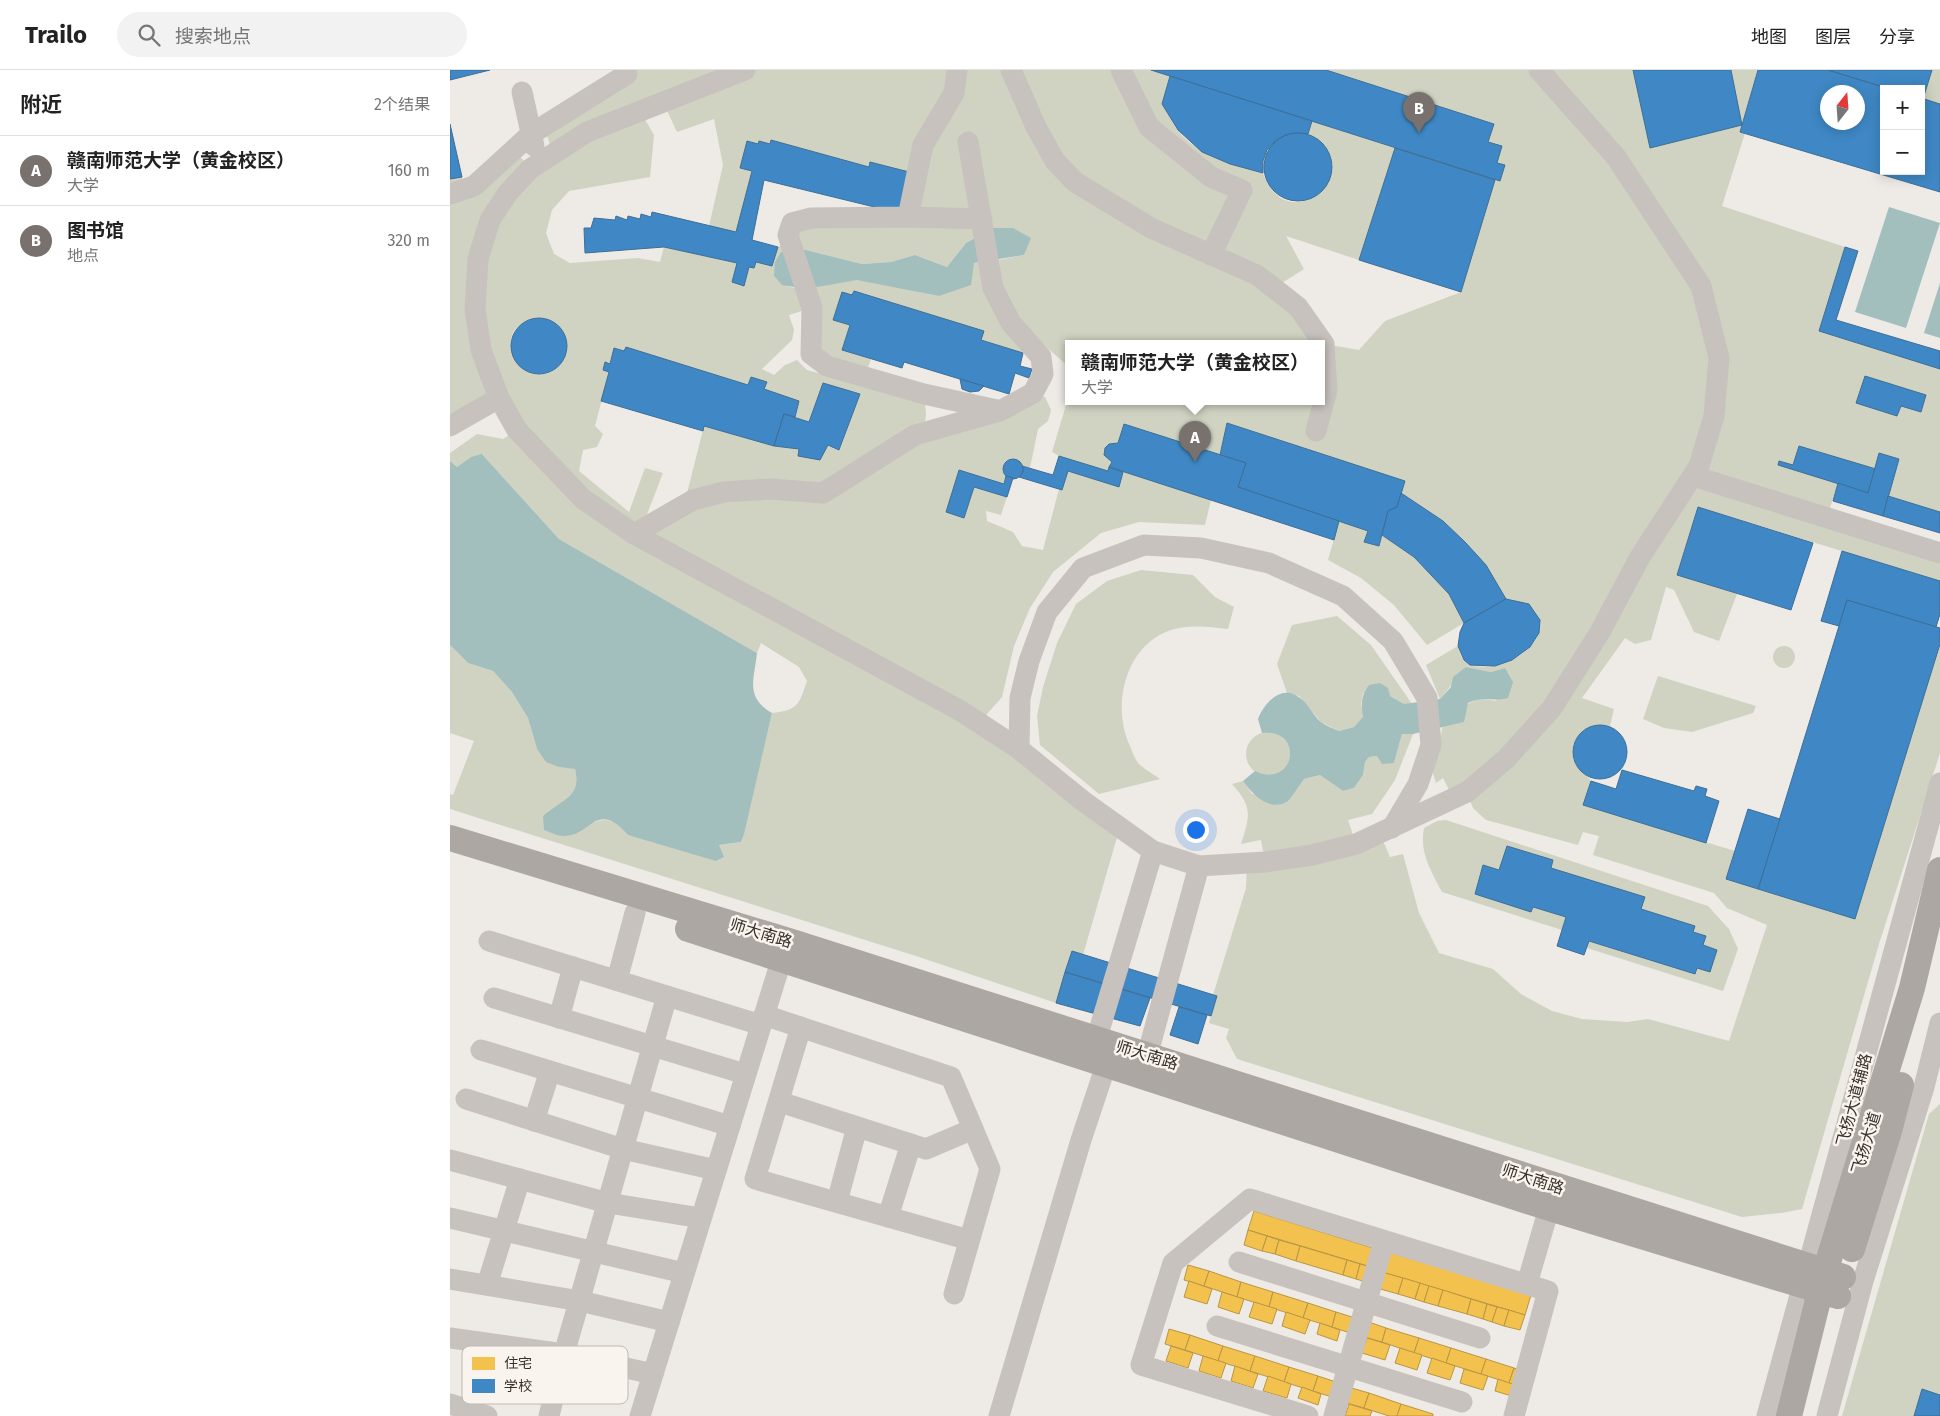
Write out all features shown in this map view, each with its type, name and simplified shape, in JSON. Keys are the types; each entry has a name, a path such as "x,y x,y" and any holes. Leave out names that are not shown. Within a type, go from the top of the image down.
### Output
{"main road":[{"name":"师大南路","path":"450,838 795,943 1101,1052"},
{"name":"师大南路","path":"450,857 782,958 1145,1065 1823,1281"},
{"name":"飞扬大道","path":"1788,1414 1823,1281 1886,1079 1912,988 1940,870"},
{"name":"飞扬大道","path":"1823,1281 1889,1132 1940,933"},
{"name":"师大南路","path":"1145,1065 1549,1208 1823,1281"}],"street":[{"path":"745,70 587,132 530,168 507,194 490,220 478,258 475,309 481,350 499,398 517,430 583,499 634,534 961,710 1020,749 1083,801 1153,851 1199,866 1247,864 1312,855 1356,844 1467,792 1506,759 1552,708 1600,632 1640,557 1699,466 1714,416 1719,358 1701,286 1616,157 1539,70"},
{"path":"908,217 923,145 954,93 956,70"},
{"path":"1011,70 1036,128 1055,161 1075,182 1151,228 1257,275 1298,307 1321,340"},
{"path":"1121,70 1149,127 1211,177 1242,190 1211,255"},
{"path":"450,194 474,186 531,134 627,74"},
{"path":"522,92 538,164"},
{"path":"634,534 693,500 724,492 770,489 822,493 915,435 1000,410 1033,393 1043,374 1041,357 1012,323 993,288 968,142"},
{"path":"982,219 908,217 810,218 792,223 788,235 812,308 811,354 827,366 924,394 1000,410"},
{"path":"1325,359 1327,390 1325,397"},
{"path":"451,426 499,398"},
{"path":"1316,431 1323,405"},
{"path":"1692,476 1940,553"},
{"path":"1020,749 1020,698 1028,661 1047,612 1083,568 1144,545 1201,548 1268,563 1343,596 1394,641 1427,698 1431,745 1418,784 1392,828"},
{"name":"飞扬大道辅路","path":"1823,1281 1880,1005 1940,783"},
{"path":"999,1416 1081,1140 1101,1052 1153,851"},
{"path":"1145,1065 1199,866"},
{"path":"617,980 635,913"},
{"path":"489,941 667,996 762,1020 801,1027 951,1077 990,1169 954,1294"},
{"path":"640,1416 782,958"},
{"path":"559,1018 573,967"},
{"path":"566,1346 667,996"},
{"path":"494,998 745,1074"},
{"path":"1880,1005 1886,1079"},
{"path":"1827,1416 1863,1281 1924,1087 1940,1023"},
{"path":"801,1027 780,1102 755,1178 969,1240"},
{"path":"480,1050 730,1126"},
{"path":"534,1121 550,1071"},
{"path":"1889,1132 1924,1087"},
{"path":"466,1100 623,1149 716,1170"},
{"path":"780,1102 926,1149 973,1129"},
{"path":"837,1202 857,1127"},
{"path":"888,1217 911,1144"},
{"path":"450,1160 608,1203 701,1218"},
{"path":"487,1285 520,1179"},
{"path":"1308,1416 1142,1365 1174,1263 1250,1199 1548,1291 1514,1416"},
{"path":"1527,1284 1549,1208"},
{"path":"450,1218 684,1273"},
{"path":"1334,1416 1384,1241"},
{"path":"1240,1262 1480,1338"},
{"path":"450,1279 580,1301 669,1322"},
{"path":"1217,1326 1462,1402"},
{"path":"450,1338 507,1346"},
{"path":"628,1368 653,1374"},
{"path":"450,1404 487,1416"}],"green space":[{"path":"625,70 1151,70 1170,76 1162,104 1178,131 1187,140 1217,158 1263,173 1275,193 1290,202 1306,201 1320,192 1329,180 1332,164 1326,148 1308,134 1312,121 1395,148 1359,260 1286,236 1304,269 1274,288 1320,340 1065,340 1065,363 1015,320 1002,286 999,260 1024,255 993,228 966,243 947,267 915,255 891,262 862,264 798,248 774,276 783,284 793,288 804,289 848,280 859,280 939,296 974,263 989,261 1023,353 981,340 984,331 854,291 852,295 842,292 833,320 850,325 842,350 871,359 865,376 924,394 926,414 924,432 1033,393 1045,397 1051,410 1048,421 1038,429 1030,468 1022,466 1015,459 1007,461 1003,467 1006,476 1004,484 959,470 946,512 964,518 974,487 1007,497 1001,515 986,511 987,521 1013,532 1022,546 1043,550 1059,489 1062,490 1068,471 1118,487 1123,472 1211,500 1205,525 1139,522 1101,533 1053,572 1030,608 1014,646 1002,697 980,722 1120,827 1083,955 1072,952 1056,1003 916,956 450,809 450,794 453,795 474,741 450,733 450,645 468,663 493,671 512,692 528,718 537,749 559,767 575,768 576,785 573,791 543,816 577,832 592,823 604,820 615,823 628,835 719,845 741,842 772,713 793,708 800,700 807,681 799,667 761,643 757,653 559,539 483,455 471,457 457,467 450,461 450,453 477,434 503,439 517,430 499,398 450,426 450,179 462,177 468,196 516,152 530,168 553,154 544,126","holes":["663,102 677,132 714,119 723,165 709,226 736,232 752,171 740,168 747,141 758,144 759,141 770,144 771,140 869,167 871,162 912,173 908,217 792,223 790,241 778,247 772,265 756,262 749,267 744,286 732,282 737,263 664,247 660,262 638,258 570,263 554,254 546,233 552,210 569,191 650,177 654,135 640,111","811,308 811,354 822,374 807,370 797,360 785,365 774,375 762,369 792,340 794,330 789,315","540,318 556,325 563,333 567,344 567,351 556,368 543,374 530,371 519,362 512,349 512,336 521,324","626,347 748,385 751,377 767,382 764,389 799,401 795,417 809,422 823,384 860,394 840,450 828,445 820,460 798,456 799,449 774,446 704,426 686,497 644,522 663,473 645,468 629,512 579,471 583,450 597,447 603,434 595,426 609,372 603,370 605,362 610,364 614,348 624,351"]},
{"path":"1326,70 1758,70 1740,132 1745,133 1722,206 1845,247 1819,331 1940,369 1940,512 1888,496 1899,459 1879,453 1876,469 1799,446 1793,465 1779,461 1778,465 1838,483 1827,517 1940,553 1940,581 1698,507 1677,574 1737,594 1719,641 1694,632 1674,590 1666,587 1651,640 1635,644 1625,638 1582,698 1614,709 1610,726 1594,727 1580,734 1573,746 1573,754 1576,766 1591,781 1583,805 1735,851 1726,879 1855,919 1940,644 1940,753 1879,944 1802,1209 1742,1217 1237,1059 1226,1038 1229,1029 1209,1023 1217,997 1213,995 1246,888 1247,864 1265,862 1261,840 1241,844 1248,812 1244,799 1232,784 1243,781 1252,794 1288,800 1304,779 1320,775 1343,791 1354,788 1363,775 1365,762 1369,757 1377,756 1394,763 1402,734 1413,734 1395,780 1372,814 1348,820 1356,844 1380,834 1390,857 1403,854 1419,913 1439,953 1493,969 1521,994 1552,1011 1582,1019 1627,1022 1648,1019 1729,1041 1767,925 1727,908 1714,893 1593,855 1599,836 1583,832 1578,845 1486,820 1473,808 1467,793 1454,800 1443,778 1436,783 1432,770 1443,726 1451,723 1469,704 1475,701 1484,699 1496,701 1505,668 1491,672 1466,667 1440,699 1426,665 1458,646 1464,661 1474,666 1504,663 1532,645 1539,633 1539,619 1529,604 1506,599 1465,542 1443,521 1401,493 1405,481 1227,423 1220,455 1124,425 1118,443 1109,444 1105,448 1104,455 1112,462 1108,471 1059,456 1052,452 1066,405 1325,405 1325,344 1359,350 1385,321 1461,292 1495,180 1500,181 1505,166 1497,163 1502,146 1488,142 1493,123"},
{"path":"1932,70 1940,70 1940,104 1925,100 1925,93"},
{"path":"1339,521 1368,531 1364,542 1379,546 1382,535 1414,557 1449,594 1464,623 1427,645 1394,605 1361,578 1328,560"},
{"path":"1141,570 1193,575 1215,597 1234,607 1228,629 1200,626 1178,628 1155,638 1143,649 1133,663 1126,679 1122,696 1124,730 1138,763 1160,779 1099,794 1040,745 1037,716 1043,687 1057,643 1076,604 1107,581"},
{"path":"1337,616 1371,645 1412,704 1404,704 1390,696 1363,693 1361,704 1364,717 1354,727 1339,731 1321,722 1299,696 1287,693 1277,664 1292,625"},
{"path":"1784,646 1792,649 1795,657 1792,665 1784,668 1776,665 1773,657 1776,649"},
{"path":"1658,676 1756,706 1753,713 1692,732 1664,728 1643,719"},
{"path":"1268,732 1280,736 1286,742 1290,754 1286,766 1280,772 1268,776 1256,772 1250,766 1246,754 1250,742 1256,736"},
{"path":"1446,820 1708,906 1729,929 1738,949 1723,991 1587,948 1589,941 1694,974 1697,968 1710,972 1717,950 1703,945 1706,936 1693,932 1695,926 1641,909 1645,897 1551,868 1553,860 1507,846 1499,870 1483,866 1475,894 1531,911 1533,907 1566,917 1562,930 1442,892 1427,861 1423,837 1424,828 1437,821"},
{"path":"1940,1104 1940,1395 1922,1389 1914,1416 1842,1416 1929,1114"}],"water":[{"path":"1889,207 1940,223 1906,328 1855,312"},
{"path":"993,228 1013,228 1031,238 1024,255 974,263 971,285 939,296 857,280 806,289 782,285 774,276 775,262 781,252 798,248 862,264 891,262 915,255 947,267 966,243"},
{"path":"1940,283 1940,338 1924,333"},
{"path":"482,454 559,539 757,653 753,688 758,701 772,713 744,834 741,842 719,845 724,857 716,861 628,835 608,820 601,819 581,831 563,836 544,830 543,816 573,792 576,786 575,769 559,767 546,762 537,749 528,718 512,692 493,671 468,663 450,645 450,461 457,467 471,457"},
{"path":"1466,667 1491,672 1505,668 1513,682 1508,698 1478,700 1468,703 1464,722 1413,734 1402,734 1394,763 1382,764 1377,756 1369,757 1365,762 1363,775 1354,788 1343,791 1320,775 1304,779 1288,801 1275,805 1256,796 1243,781 1255,771 1269,775 1279,772 1286,766 1290,757 1285,739 1276,734 1262,733 1258,719 1269,701 1274,697 1280,694 1293,694 1306,703 1321,722 1339,731 1354,727 1363,717 1362,700 1369,685 1380,683 1388,688 1390,696 1404,704 1440,699 1451,687 1453,677"}],"building: 住宅":[{"path":"1254,1211 1376,1249 1371,1267 1248,1230"},
{"path":"1248,1230 1267,1236 1262,1251 1244,1245"},
{"path":"1267,1236 1279,1240 1275,1254 1262,1251"},
{"path":"1279,1240 1300,1246 1296,1261 1275,1254"},
{"path":"1300,1246 1347,1260 1343,1275 1296,1261"},
{"path":"1388,1252 1531,1295 1525,1315 1382,1272"},
{"path":"1347,1260 1360,1264 1356,1279 1343,1275"},
{"path":"1360,1264 1371,1267 1366,1282 1356,1279"},
{"path":"1188,1265 1209,1271 1204,1286 1184,1280"},
{"path":"1209,1271 1241,1282 1237,1297 1204,1286"},
{"path":"1382,1272 1403,1278 1398,1294 1377,1288"},
{"path":"1403,1278 1420,1283 1415,1299 1398,1294"},
{"path":"1189,1281 1212,1289 1207,1304 1184,1297"},
{"path":"1241,1282 1273,1292 1269,1307 1237,1297"},
{"path":"1420,1283 1429,1286 1424,1302 1415,1299"},
{"path":"1429,1286 1443,1290 1438,1306 1424,1302"},
{"path":"1443,1290 1471,1299 1467,1314 1438,1306"},
{"path":"1222,1292 1244,1299 1239,1314 1218,1307"},
{"path":"1273,1292 1308,1303 1303,1318 1269,1307"},
{"path":"1471,1299 1487,1304 1483,1319 1467,1314"},
{"path":"1254,1302 1277,1309 1272,1324 1249,1317"},
{"path":"1308,1303 1336,1312 1332,1327 1303,1318"},
{"path":"1487,1304 1497,1307 1492,1322 1483,1319"},
{"path":"1497,1307 1509,1310 1504,1326 1492,1322"},
{"path":"1509,1310 1525,1315 1520,1330 1504,1326"},
{"path":"1286,1312 1310,1320 1305,1334 1282,1326"},
{"path":"1336,1312 1355,1318 1350,1333 1332,1327"},
{"path":"1366,1321 1386,1328 1382,1342 1361,1336"},
{"path":"1320,1323 1340,1330 1337,1341 1317,1334"},
{"path":"1386,1328 1419,1338 1414,1353 1382,1342"},
{"path":"1169,1329 1190,1335 1185,1350 1165,1344"},
{"path":"1190,1335 1223,1346 1218,1361 1185,1350"},
{"path":"1367,1338 1390,1345 1385,1360 1362,1353"},
{"path":"1419,1338 1451,1348 1446,1363 1414,1353"},
{"path":"1171,1346 1193,1353 1188,1368 1166,1361"},
{"path":"1223,1346 1255,1356 1250,1371 1218,1361"},
{"path":"1400,1348 1422,1355 1417,1370 1395,1363"},
{"path":"1451,1348 1486,1359 1481,1374 1446,1363"},
{"path":"1203,1356 1226,1363 1221,1378 1199,1371"},
{"path":"1255,1356 1289,1367 1284,1382 1250,1371"},
{"path":"1432,1358 1455,1366 1450,1380 1427,1373"},
{"path":"1486,1359 1514,1368 1509,1383 1481,1374"},
{"path":"1235,1366 1258,1374 1253,1388 1231,1381"},
{"path":"1289,1367 1318,1376 1313,1391 1284,1382"},
{"path":"1514,1368 1523,1371 1518,1386 1509,1383"},
{"path":"1464,1369 1488,1376 1483,1390 1460,1383"},
{"path":"1268,1376 1291,1384 1287,1398 1263,1391"},
{"path":"1318,1376 1336,1382 1332,1397 1313,1391"},
{"path":"1498,1379 1518,1386 1515,1397 1495,1391"},
{"path":"1302,1387 1321,1394 1318,1405 1298,1398"},
{"path":"1348,1387 1369,1393 1364,1408 1343,1402"},
{"path":"1369,1393 1401,1404 1397,1416 1389,1416 1364,1408"},
{"path":"1349,1404 1372,1411 1370,1416 1345,1416"},
{"path":"1401,1404 1433,1414 1433,1416 1397,1416"}],"building: 学校":[{"path":"450,70 490,70 450,80"},
{"path":"1151,70 1326,70 1494,124 1488,142 1502,146 1497,163 1505,165 1500,181"},
{"path":"1633,70 1731,70 1742,125 1650,148"},
{"path":"1758,70 1828,70 1880,86 1880,174 1740,132"},
{"path":"1828,70 1932,70 1925,93 1925,85 1880,86"},
{"path":"1170,76 1312,121 1308,134 1296,133 1285,135 1275,141 1267,150 1263,161 1263,173 1230,164 1202,152 1178,130 1162,104"},
{"path":"1925,99 1940,104 1940,192 1883,175 1925,175"},
{"path":"450,124 462,177 450,179"},
{"path":"1291,133 1305,133 1317,138 1327,148 1332,160 1332,174 1327,186 1317,196 1305,201 1291,201 1279,196 1269,186 1264,174 1264,160 1269,148 1279,138"},
{"path":"771,140 869,167 870,162 913,173 903,214 764,180 752,240 778,247 772,266 756,262 754,268 749,267 744,286 732,282 737,263 664,247 585,253 584,228 591,228 594,218 615,220 616,216 627,220 628,216 640,219 641,214 651,217 652,212 736,232 752,171 740,168 747,141 758,144 759,141 770,144"},
{"path":"1395,148 1495,180 1461,292 1359,260"},
{"path":"1845,247 1858,251 1836,320 1940,351 1940,369 1819,331"},
{"path":"854,291 984,331 981,340 1023,353 1020,366 1032,369 1029,378 1015,373 1009,394 904,362 902,368 842,350 850,325 833,320 842,292 852,295"},
{"path":"539,318 554,323 562,331 567,346 562,361 554,369 539,374 524,369 516,361 511,346 516,331 524,323"},
{"path":"626,347 748,385 751,377 767,382 764,389 799,401 795,417 784,414 774,446 704,426 703,431 601,401 609,372 603,370 605,362 610,364 614,348 624,351"},
{"path":"1865,376 1926,395 1921,412 1901,406 1897,416 1856,403"},
{"path":"960,379 984,386 979,391 970,392 962,389"},
{"path":"823,383 860,394 839,450 828,445 820,460 798,456 799,449 774,446 784,414 809,422"},
{"path":"1227,423 1405,481 1397,507 1388,511 1379,546 1364,542 1368,531 1238,487 1246,463 1220,455"},
{"path":"1124,424 1246,463 1238,487 1339,521 1334,540 1109,467 1112,462 1104,455 1105,448 1109,444 1118,443"},
{"path":"1799,446 1876,469 1868,493 1778,465 1779,461 1793,465"},
{"path":"1879,453 1899,459 1883,516 1833,501 1838,483 1868,493"},
{"path":"1059,456 1108,471 1109,467 1123,472 1119,487 1068,471 1062,490 1019,477 1023,472 1022,466 1053,475"},
{"path":"1013,459 1020,462 1023,469 1020,476 1013,479 1006,476 1003,469 1006,462"},
{"path":"959,470 1004,484 1006,476 1013,478 1007,497 974,487 964,518 946,512"},
{"path":"1401,493 1443,521 1465,542 1486,565 1506,599 1464,623 1449,594 1414,557 1382,535 1388,511 1397,507"},
{"path":"1888,496 1940,512 1940,533 1883,516"},
{"path":"1698,507 1813,543 1791,610 1677,575"},
{"path":"1842,551 1940,581 1940,614 1936,627 1847,600 1839,626 1821,621"},
{"path":"1506,599 1529,604 1540,620 1539,633 1530,647 1512,660 1495,666 1470,665 1464,660 1458,646 1460,632 1464,623"},
{"path":"1847,600 1940,628 1940,644 1855,919 1758,889"},
{"path":"1595,725 1605,725 1615,729 1623,737 1627,752 1623,767 1615,775 1605,779 1595,779 1585,775 1577,767 1573,757 1573,747 1577,737 1585,729"},
{"path":"1622,770 1694,791 1696,786 1707,789 1705,796 1719,801 1706,843 1583,805 1591,781 1616,789"},
{"path":"1748,809 1780,819 1758,889 1726,879"},
{"path":"1507,846 1553,860 1551,868 1645,897 1641,909 1695,926 1693,932 1706,936 1703,945 1717,950 1710,972 1697,968 1695,974 1589,941 1584,955 1557,946 1566,917 1533,907 1531,912 1475,894 1483,865 1499,870"},
{"path":"1072,951 1217,996 1211,1016 1065,972"},
{"path":"1065,972 1150,998 1140,1026 1056,1003"},
{"path":"1179,1007 1207,1015 1198,1044 1170,1035"},
{"path":"1922,1389 1940,1395 1940,1416 1914,1416"}],"place":[{"name":"图书馆","path":"1419,133"},
{"name":"赣南师范大学（黄金校区）","path":"1195,462"}]}
